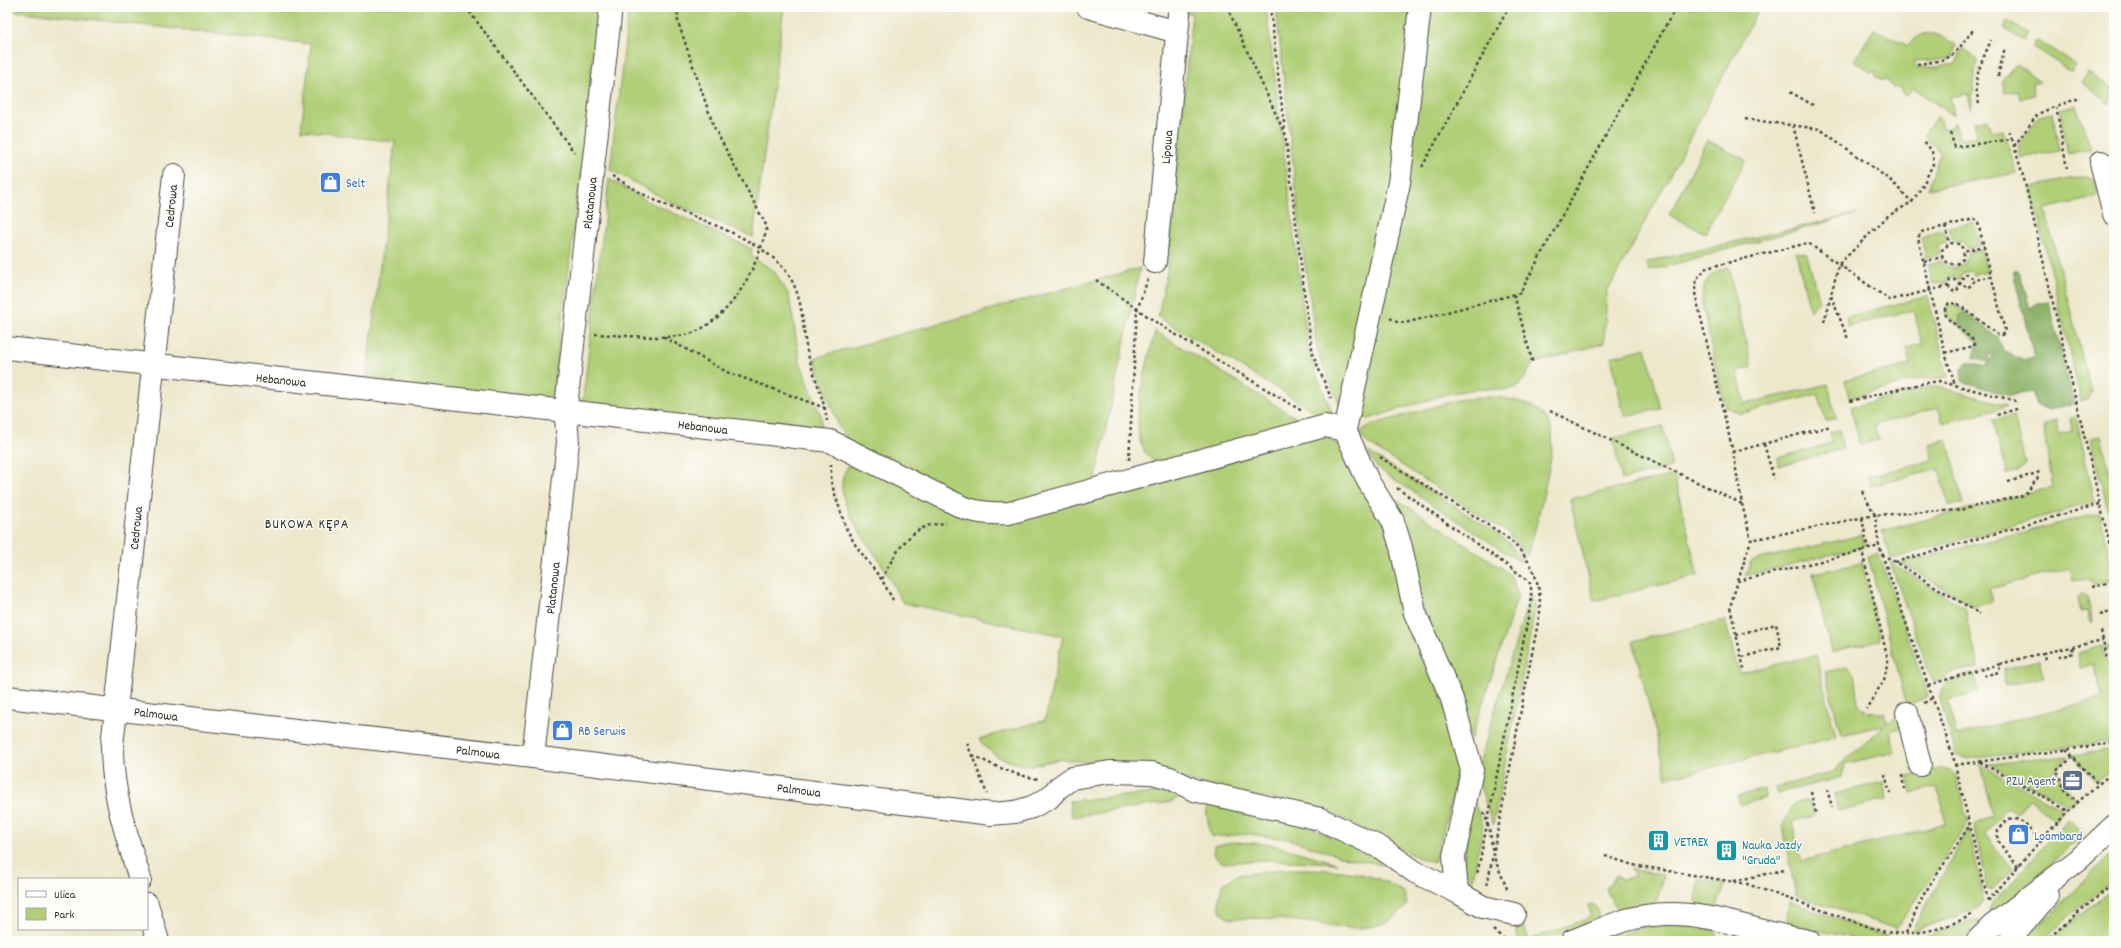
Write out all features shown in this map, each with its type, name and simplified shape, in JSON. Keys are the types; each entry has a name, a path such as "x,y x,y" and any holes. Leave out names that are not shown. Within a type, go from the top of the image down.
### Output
{"street":[{"name":"Platanowa","path":"533,757 568,442 566,409 612,7"},
{"name":"Lipowa","path":"1088,7 1178,23 1155,262"},
{"path":"1420,7 1399,183 1345,430 1368,481 1393,521 1401,546 1415,612 1452,700 1472,770 1454,856 1457,892"},
{"path":"2101,162 2114,214"},
{"name":"Cedrowa","path":"140,878 119,811 112,775 112,746 152,364 174,175"},
{"name":"Hebanowa","path":"7,348 566,409 830,441 977,512 1008,513 1326,426 1345,430"},
{"name":"Palmowa","path":"7,697 533,757 948,807 991,814 1015,812 1032,807 1049,798 1058,788 1072,778"},
{"path":"1907,713 1910,767"},
{"path":"1072,778 1110,772 1152,773 1175,780 1194,790 1320,819 1381,848 1415,872 1457,892 1483,907 1514,914"},
{"path":"1969,941 1992,926 2078,860 2114,826"},
{"path":"2009,941 2078,860"},
{"path":"148,907 158,941"},
{"path":"1572,941 1632,918 1677,914 1699,916 1802,940"},
{"path":"1977,941 1992,926"}],"path":[{"path":"466,7 569,146 582,161 594,166 655,201 762,248 785,269 802,307 807,350 826,408 830,441 831,482 840,514 856,546 882,580 893,600"},
{"path":"575,333 663,337 694,332 722,314 743,288 762,248 767,227 714,127 678,22 677,7"},
{"path":"1226,7 1286,135"},
{"path":"1270,7 1313,355 1345,430"},
{"path":"1420,171 1509,7"},
{"path":"1388,316 1397,322 1405,323 1520,293 1676,7"},
{"path":"1917,64 1948,58 1956,52 1973,30"},
{"path":"1979,104 1976,90 1976,79 1991,40"},
{"path":"1998,76 2004,47"},
{"path":"1790,92 1813,105"},
{"path":"2014,146 2038,114 2080,98"},
{"path":"2056,106 2067,169"},
{"path":"1745,119 1820,129 1890,180 1912,202"},
{"path":"1792,125 1816,213"},
{"path":"2009,131 2024,179 2114,563"},
{"path":"1950,133 1955,147 2012,139"},
{"path":"1824,322 1839,264 1888,216 1912,202 1923,185 1934,162 1932,151 1924,141"},
{"path":"1945,353 1974,346 1974,342 1946,317 1945,309 1950,303 1958,304 1998,334 2002,335 2004,332 1984,246 1976,220 1971,219 1920,233 1918,241 1945,353 1955,385"},
{"path":"1945,226 1950,243"},
{"path":"1744,669 1730,606 1751,540 1742,504 1734,452 1696,304 1696,280 1706,268 1808,243 1890,300 1948,286"},
{"path":"1950,243 1960,244 1964,251 1963,259 1957,264 1949,264 1942,257 1942,250 1950,243"},
{"path":"1964,251 1984,246"},
{"path":"1924,262 1942,257"},
{"path":"1123,481 1130,458 1137,310 1155,262"},
{"path":"1948,286 1955,292 1967,274 1975,280"},
{"path":"1948,286 1950,280 1953,279 1960,285 1969,288 1975,280 1991,276"},
{"path":"1096,280 1137,310"},
{"path":"1514,295 1533,364"},
{"path":"1831,295 1848,339"},
{"path":"663,337 727,372 826,408"},
{"path":"1850,401 1928,382 1939,381 2016,401"},
{"path":"1997,414 2020,408"},
{"path":"1550,411 1742,504"},
{"path":"1734,452 1831,426"},
{"path":"1764,444 1774,479"},
{"path":"1378,456 1504,535 1518,546 1532,567 1540,591 1540,612 1481,921 1507,941"},
{"path":"1751,540 1862,518 1959,510 2021,496 2027,492 2040,473 2008,482"},
{"path":"1862,491 1875,516 1879,546 1955,765 1971,824 1988,900"},
{"path":"1895,562 2100,504"},
{"path":"1862,518 1868,549"},
{"path":"882,580 890,563 910,536 925,527 947,522"},
{"path":"1738,581 1879,546"},
{"path":"1862,550 1888,660 1884,680 1866,709"},
{"path":"1882,554 1980,614"},
{"path":"2092,587 2114,581"},
{"path":"2100,615 2114,611"},
{"path":"1736,635 1776,624 1781,647 1742,657"},
{"path":"2100,631 2107,659"},
{"path":"1928,686 2000,664 2103,640"},
{"path":"2058,658 2073,653 2072,647"},
{"path":"2043,653 2046,662"},
{"path":"1983,676 1999,672 2000,664"},
{"path":"967,743 984,784 991,814"},
{"path":"1955,765 2114,743"},
{"path":"2066,750 2098,784"},
{"path":"973,755 991,765 1023,776 1052,780 1072,778"},
{"path":"2073,757 2056,771 2061,778 2062,788 2079,803"},
{"path":"1979,762 2070,812"},
{"path":"1904,789 1910,767"},
{"path":"1984,906 2018,867 2070,812 2098,784 2114,772"},
{"path":"1885,774 1890,793"},
{"path":"1827,788 1832,807"},
{"path":"1811,792 1816,814"},
{"path":"1482,807 1490,831 1493,855 1510,898 1514,914"},
{"path":"2018,867 1997,840 1998,830 2008,820 2016,819 2042,842"},
{"path":"1906,933 1924,894 1971,824"},
{"path":"1605,856 1633,865 1747,884 1881,931 1898,934 1917,934 1960,920 1975,913"},
{"path":"1732,881 1784,870"},
{"path":"2113,883 2114,937"},
{"path":"2045,941 2113,883"}],"green space":[{"path":"7,7 597,7 583,161 551,403 366,381 395,142 301,130 311,44 7,10"},
{"path":"629,7 784,7 753,237 672,203 610,169"},
{"path":"1170,7 1266,7 1308,348 1315,371 1333,415 1332,420 1329,420 1158,317 1167,271 1192,14"},
{"path":"1276,7 1414,7 1395,181 1342,408 1327,377 1317,348 1301,237"},
{"path":"1430,7 1760,7 1610,287 1607,288 1604,343 1533,364 1525,378 1517,387 1507,390 1481,388 1447,394 1369,419 1356,415"},
{"path":"2007,21 2028,34 2024,41 2004,28"},
{"path":"1874,29 1908,46 1920,36 1926,34 1943,37 1956,45 1952,59 1915,61 1915,67 1937,67 1956,64 1962,48 1977,59 1971,109 1968,94 1950,97 1954,114 1951,114 1913,88 1907,96 1902,93 1899,87 1894,88 1889,84 1887,79 1883,80 1876,76 1875,71 1871,72 1854,61"},
{"path":"2037,40 2076,65 2072,72 2033,47"},
{"path":"2016,64 2040,81 2033,83 2035,95 2020,98 2018,91 2005,93 2002,80"},
{"path":"2088,73 2114,89 2109,104 2082,82"},
{"path":"2076,105 2091,149 2068,154 2059,109"},
{"path":"2053,113 2060,151 2021,158 2018,146 2039,116"},
{"path":"1937,116 1941,120 1944,129 1953,126 1955,123 1959,139 1977,136 1974,122 1987,119 1991,132 2003,130 2017,173 1928,189 1940,153 1924,135"},
{"path":"1707,140 1746,160 1705,233 1669,215"},
{"path":"2084,176 2095,179 2098,194 2094,198 2045,209 2091,392 2087,400 2081,401 2031,187"},
{"path":"609,179 647,201 752,249 751,256 774,271 789,295 800,362 821,416 821,434 582,407"},
{"path":"1856,214 1649,271 1647,262"},
{"path":"1974,222 1981,245 1967,248 1963,240 1953,241 1949,227"},
{"path":"1943,229 1947,242 1938,245 1940,254 1926,258 1921,237"},
{"path":"1982,249 1987,272 1974,275 1970,271 1962,273 1959,281 1954,276 1948,278 1946,283 1933,284 1928,265 1941,261 1947,267 1957,268 1965,262 1968,252"},
{"path":"1796,252 1807,254 1819,302 1810,311"},
{"path":"1728,267 1752,367 1737,371 1745,404 1828,384 1836,418 1826,421 1818,394 1740,414 1727,407 1721,393 1702,303 1702,296 1705,284 1711,275"},
{"path":"1140,268 1095,481 1011,508 976,505 850,444 839,427 814,358"},
{"path":"2013,271 2019,271 2030,308 2038,303 2049,302 2074,403 2049,410 2037,405 2032,392 2024,392 2010,396 1962,381 1961,369 1967,362 1986,367 1993,355 1989,354 1988,362 1973,358 1977,342 1964,330 1960,324 1960,315 1965,312 1997,337 2004,351 2022,360 2034,357"},
{"path":"1928,296 1948,377 1920,379 1849,398 1845,380 1910,365 1906,348 1922,344 1914,310 1848,326 1846,317"},
{"path":"1952,305 1959,307 1965,312 1960,315 1959,322 1962,328 1946,315 1946,308"},
{"path":"1155,331 1306,424 1166,465 1154,461 1144,451 1139,436 1138,419 1143,380"},
{"path":"1646,348 1661,409 1624,416 1611,357"},
{"path":"1930,387 1938,387 2007,405 1996,410 1943,423 1938,408 1874,425 1878,440 1860,445 1851,407"},
{"path":"1490,397 1519,401 1537,410 1549,423 1552,433 1550,464 1538,519 1527,556 1508,533 1367,443 1359,433 1368,426 1457,400"},
{"path":"2014,416 2025,463 2018,472 2006,474 1993,420"},
{"path":"2070,417 2076,417 2095,502 1891,559 1882,531 2053,487 2043,427 2057,420 2059,434 2073,431"},
{"path":"1663,426 1672,467 1622,480 1613,438"},
{"path":"1839,430 1843,449 1778,466 1777,458 1832,443 1830,432"},
{"path":"1319,434 1332,440 1343,450 1379,512 1451,726 1457,768 1453,794 1434,863 1412,855 1318,806 1249,795 1124,766 1060,759 1030,766 998,757 985,747 979,739 1045,720 1063,636 903,603 884,568 852,518 842,490 843,477 849,465 858,464 962,514"},
{"path":"2101,436 2114,491 2114,538 2091,438"},
{"path":"1947,439 1963,504 1948,504 1939,469 1871,486 1868,476 1933,460 1929,444"},
{"path":"1368,452 1492,530 1510,544 1523,562 1517,560 1377,468"},
{"path":"1674,475 1698,576 1594,601 1570,499"},
{"path":"1387,493 1502,568 1511,576 1518,595 1471,739 1429,629"},
{"path":"2100,513 2114,579 2095,584 2087,579 2073,581 2070,568 1989,589 1992,602 1974,607 1902,563"},
{"path":"1862,535 1865,546 1745,576 1751,561"},
{"path":"1879,554 1928,696 1907,706 1868,556"},
{"path":"1890,562 1965,608 1978,667 1950,673 1938,682 1932,680"},
{"path":"1862,563 1880,640 1831,652 1813,573"},
{"path":"1531,591 1535,611 1493,825 1476,774"},
{"path":"2081,593 2087,597 2094,624 2091,624 2088,611 2081,612 2078,598"},
{"path":"1725,620 1739,673 1816,655 1836,737 1667,778 1633,641"},
{"path":"2114,644 2114,741 1968,759 1956,755 1940,699 1941,692 1946,683 1956,678 1974,673 1978,693 1948,700 1956,735 2102,698 2094,664 2080,668 2078,653 2102,646 2105,661 2113,659 2111,649 2106,650 2105,646"},
{"path":"2039,660 2043,677 2005,686 2004,669"},
{"path":"1847,667 1854,674 1858,702 1865,710 1884,713 1887,724 1904,709 1900,728 1890,731 1895,752 1845,764 1842,777 1778,793 1776,787 1831,773 1885,725 1841,735 1825,672"},
{"path":"2114,749 2114,768 2096,782 2073,755"},
{"path":"2069,756 2055,771 2075,800 2069,805 1989,764"},
{"path":"1980,764 2064,810 2055,821 2029,798 2017,813 2007,807 1985,834 2012,869 1993,890 1988,888 1974,826 1977,822 1993,817"},
{"path":"1943,768 1949,770 1956,776 1968,823 1896,929 1796,895 1782,827 1794,803 1810,800 1814,816 1792,822 1802,861 1946,824 1937,787 1911,793 1908,776"},
{"path":"1883,782 1887,799 1838,811 1834,794"},
{"path":"1764,789 1765,798 1740,805 1738,796"},
{"path":"1166,792 1182,795 1171,802 1072,817 1069,801"},
{"path":"1472,796 1483,825 1473,880 1463,867"},
{"path":"1208,804 1293,819 1397,867 1347,858 1288,839 1248,834 1213,837 1210,835 1206,808"},
{"path":"2068,819 2081,831 2081,836 1991,918 1989,911 1992,904"},
{"path":"1969,828 1983,894 1982,903 1977,909 1912,931"},
{"path":"1234,842 1269,844 1337,863 1265,860 1224,863 1218,860 1213,853 1214,846"},
{"path":"2108,857 2114,860 2114,879 2040,941 2023,941"},
{"path":"1284,869 1330,870 1362,874 1391,885 1404,893 1407,905 1396,916 1383,923 1370,927 1356,928 1299,921 1256,918 1231,919 1222,914 1219,899 1223,884 1238,875"},
{"path":"1630,869 1663,875 1657,901 1650,906 1620,911 1613,904 1606,889 1616,875 1623,879 1635,876"},
{"path":"1699,880 1725,884 1717,907 1700,905 1696,902"},
{"path":"2110,891 2111,930 2113,941 2048,941"},
{"path":"1790,902 1886,936 1889,941 1869,941 1792,925 1787,917"},
{"path":"1592,904 1599,914 1595,921 1542,941 1518,941 1517,931 1524,927 1529,940 1592,917 1588,905"},
{"path":"1972,921 1978,921 1982,925 1959,941 1908,941"},
{"path":"1675,924 1711,928 1717,934 1715,941 1615,941 1615,937 1642,927"}],"place":[{"name":"Selt","path":"331,182"},
{"name":"RB Serwis","path":"563,730"},
{"name":"PZU Agent","path":"2072,780"},
{"name":"Loombard","path":"2019,835"},
{"name":"VETREX","path":"1658,841"},
{"name":"Nauka Jazdy \"Gruda\"","path":"1726,851"}],"district":[{"name":"BUKOWA KĘPA","path":"307,523"}]}
